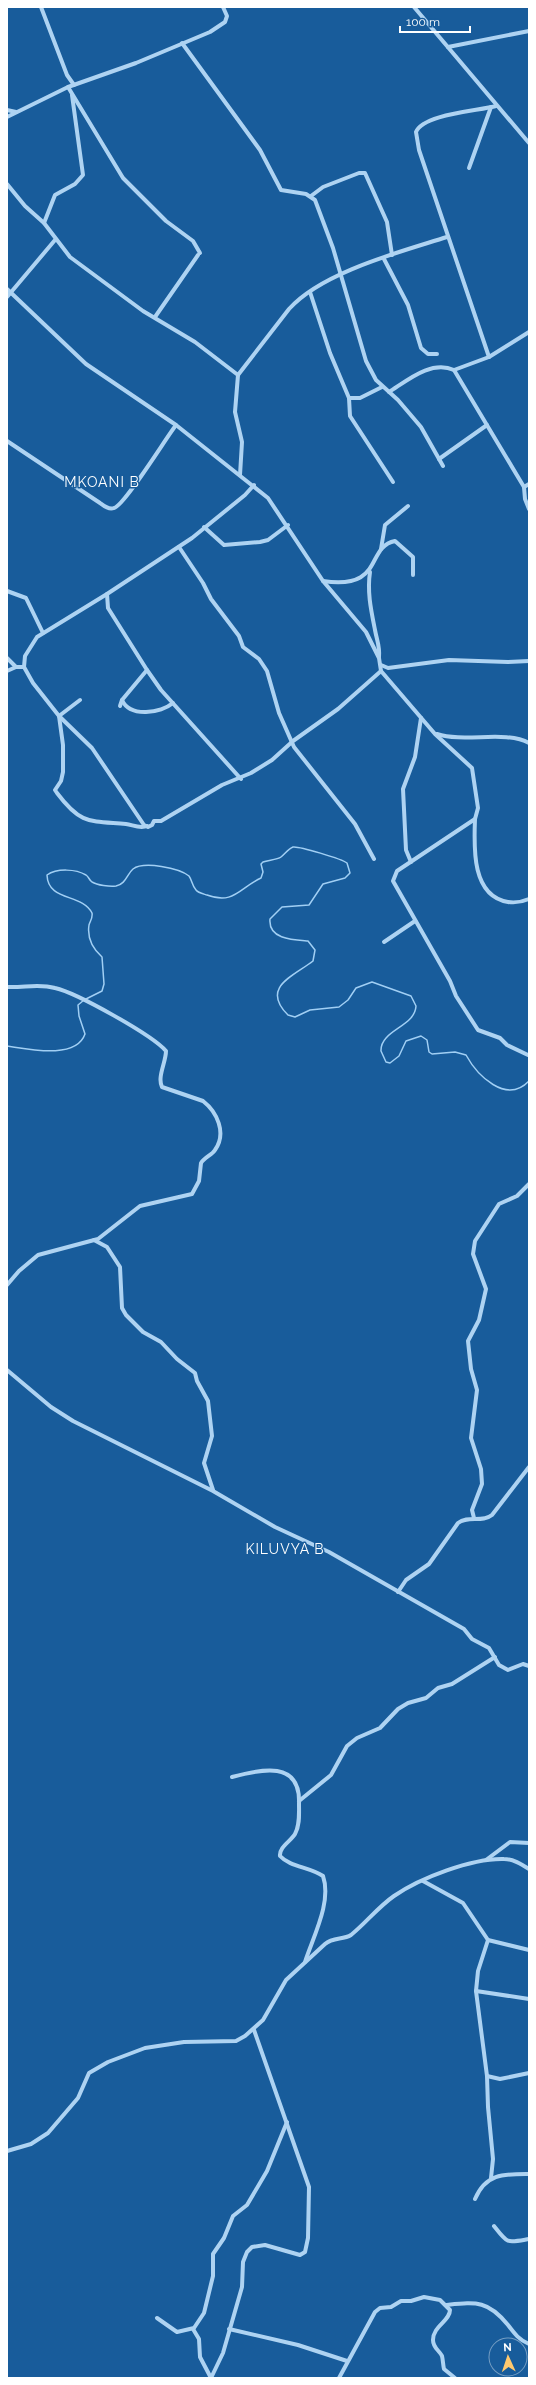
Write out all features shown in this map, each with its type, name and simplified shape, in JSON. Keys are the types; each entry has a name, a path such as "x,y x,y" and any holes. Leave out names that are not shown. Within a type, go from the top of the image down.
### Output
{"street":[{"path":"41,7 67,75 74,85"},
{"path":"7,116 68,87 136,63 210,32 225,22 226,16 223,7"},
{"path":"414,7 496,106 528,140"},
{"path":"448,47 529,31"},
{"path":"182,43 260,150 281,190 311,196 321,210 366,361 382,387 411,412 443,466"},
{"path":"68,87 123,178 166,221 193,241 199,254 155,317"},
{"path":"44,223 55,195 75,184 83,175 72,94"},
{"path":"489,357 447,237 442,213 419,150 416,132 422,125 433,119 496,106"},
{"path":"469,168 491,108"},
{"path":"7,110 16,112"},
{"path":"311,196 323,187 360,173 364,173 387,222 392,256"},
{"path":"7,184 25,206 44,223 55,240 70,257 143,311 195,342 238,375"},
{"path":"240,474 242,442 235,412 238,375 296,300 339,274 447,237"},
{"path":"7,297 55,240"},
{"path":"384,258 408,305 422,348 428,354 437,354"},
{"path":"7,289 12,292 81,360 176,425 254,485 268,498 288,525 323,581 366,632 379,658 381,671 435,734 472,768 478,808 474,841 477,867 485,888 492,896 506,901 519,902 529,899"},
{"path":"310,292 330,353 349,398 350,416 393,482"},
{"path":"454,370 489,357 529,332"},
{"path":"389,392 430,369 446,366 454,370 487,425 500,443 524,487 525,499 529,509"},
{"path":"349,398 360,398 382,387"},
{"path":"7,441 100,503 112,509 116,508 131,490 176,425"},
{"path":"439,459 487,425"},
{"path":"524,487 529,484"},
{"path":"147,826 89,744 59,716 33,683 24,667 25,656 30,646 43,633 107,594 179,547 245,495 254,485"},
{"path":"379,658 379,641 369,599 370,571 381,549 386,525 408,506"},
{"path":"204,527 224,545 268,540 288,525"},
{"path":"381,549 390,542 395,541 400,543 412,557 413,575"},
{"path":"179,547 203,583 211,599 239,636 243,647 259,659 267,671 279,713 296,751 329,788 355,824 374,859"},
{"path":"323,581 334,582 359,579 370,571"},
{"path":"7,591 26,598 43,633"},
{"path":"107,594 108,608 146,670 173,704 241,779"},
{"path":"7,658 16,667"},
{"path":"381,665 388,668 449,660 507,662 529,660"},
{"path":"7,671 16,667 24,667"},
{"path":"120,706 122,700 146,670"},
{"path":"59,716 63,745 63,772 61,781 55,790 61,799 75,813 87,821 128,824 142,828 152,825 154,821 162,821 222,785 241,779 272,760 292,742 338,709 381,671"},
{"path":"59,716 80,700"},
{"path":"122,700 126,707 138,712 160,710 173,704"},
{"path":"411,862 405,843 403,789 415,757 421,718"},
{"path":"435,734 458,739 474,736 515,738 529,743"},
{"path":"476,819 397,871 393,881 411,910 415,921 450,981 456,996 478,1030 500,1038 507,1045 528,1054"},
{"path":"384,942 415,921"},
{"path":"7,987 34,984 55,988 84,1000 155,1041 166,1051 166,1061 160,1078 162,1087 203,1102 217,1115 220,1134 217,1147 201,1163 199,1181 192,1194 140,1206 102,1237 38,1255 19,1271 7,1285"},
{"path":"474,1518 472,1510 482,1484 480,1469 471,1438 477,1390 471,1369 468,1341 479,1320 486,1289 473,1254 473,1248 499,1204 517,1196 529,1184"},
{"path":"94,1240 107,1247 120,1267 122,1308 126,1315 142,1332 161,1342 177,1359 194,1370 197,1381 203,1389 208,1401 212,1430 205,1466 213,1491"},
{"path":"7,1370 51,1407 73,1421 213,1491 464,1629 472,1640 486,1646 495,1657 499,1665 508,1670 523,1664 529,1666"},
{"path":"398,1592 406,1580 429,1564 458,1523 464,1519 492,1515 529,1467"},
{"path":"299,1801 331,1776 347,1746 357,1738 380,1728 398,1709 408,1703 426,1698 438,1688 452,1684 495,1657"},
{"path":"232,1777 269,1769 283,1772 293,1778 298,1786 299,1801 297,1829 280,1850 280,1856 323,1876 326,1889 320,1919 304,1964"},
{"path":"486,1860 510,1842 529,1843"},
{"path":"7,2151 31,2144 48,2133 78,2098 89,2072 108,2062 153,2047 184,2042 236,2041 254,2030 263,2020 286,1980 329,1941 348,1936 393,1896 423,1881 456,1868 486,1860 505,1859 518,1862 529,1869"},
{"path":"423,1881 463,1903 488,1940 529,1950"},
{"path":"488,1940 478,1971 476,1991 487,2076 493,2159 491,2178"},
{"path":"476,1991 529,1999"},
{"path":"211,2378 223,2353 242,2287 243,2262 247,2252 258,2245 295,2255 305,2252 308,2238 310,2192 254,2030"},
{"path":"487,2076 500,2078 529,2073"},
{"path":"157,2318 175,2332 193,2328 204,2314 213,2276 213,2254 224,2238 233,2216 247,2205 266,2171 287,2122"},
{"path":"475,2199 485,2183 491,2178 502,2175 529,2174"},
{"path":"494,2226 504,2240 509,2243 529,2239"},
{"path":"339,2378 375,2312 380,2308 391,2307 401,2301 411,2301 424,2297 440,2300 450,2310 450,2314 439,2325 433,2340 435,2348 442,2357 444,2369 455,2378"},
{"path":"446,2305 474,2302 488,2306 514,2334 529,2344"},
{"path":"193,2328 199,2338 200,2357 211,2378"},
{"path":"229,2329 298,2345 347,2361"}],"waterway":[{"path":"7,1046 50,1051 62,1050 72,1047 80,1042 85,1034 79,1016 78,1005 84,1000 102,991 104,984 102,957 93,947 89,934 89,925 92,918 92,913 81,902 59,894 53,890 49,884 47,875 61,870 77,871 86,875 94,883 104,886 116,886 122,883 133,869 145,866 161,866 178,870 189,876 195,888 200,893 216,898 224,898 236,894 261,878 263,872 261,864 263,862 279,858 291,848 297,847 343,861 347,863 350,873 345,878 323,884 309,905 282,907 270,919 273,931 278,935 283,938 308,941 315,950 313,961 289,977 279,990 277,997 280,1005 288,1015 295,1017 310,1010 339,1007 348,1000 356,988 372,982 411,996 416,1006 410,1019 391,1033 382,1044 381,1051 386,1062 390,1063 399,1056 406,1041 421,1036 427,1040 429,1052 432,1054 455,1052 466,1055 477,1071 493,1084 502,1089 511,1090 520,1088 529,1081"}],"district":[{"name":"MKOANI B","path":"102,482"},
{"name":"KILUVYA B","path":"285,1549"}]}
